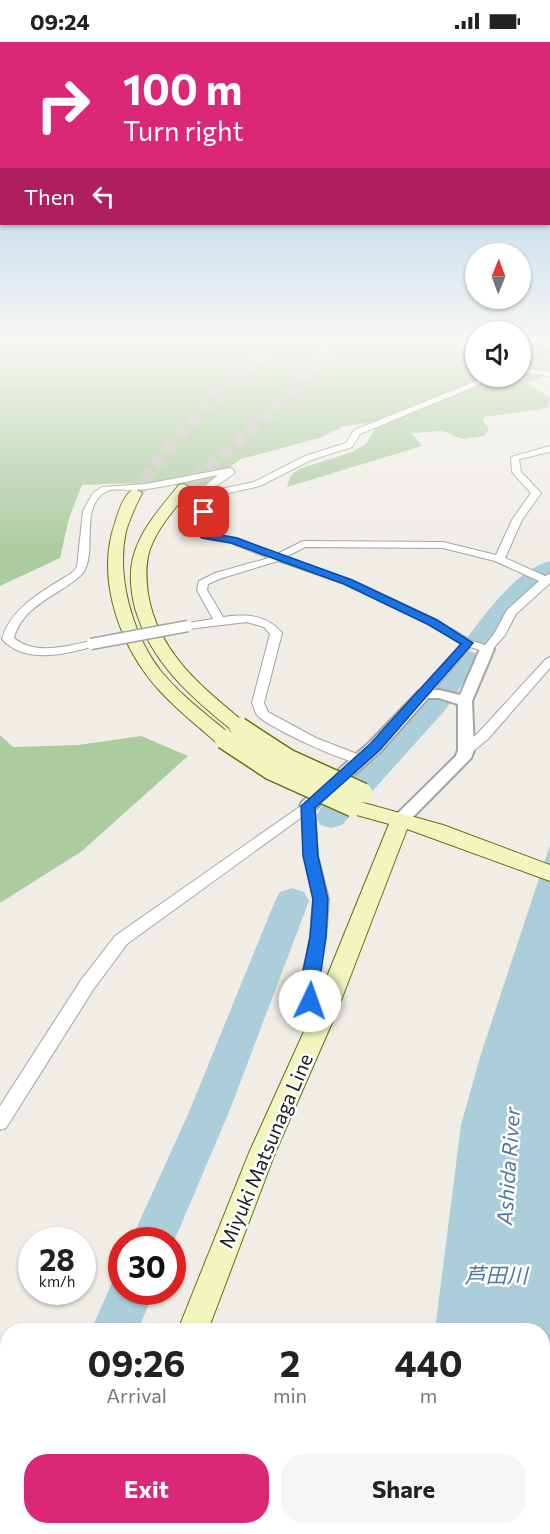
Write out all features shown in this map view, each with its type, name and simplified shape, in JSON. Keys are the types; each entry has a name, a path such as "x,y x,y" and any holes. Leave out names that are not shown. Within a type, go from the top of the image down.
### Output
{"main road":[{"path":"184,488 159,519 140,558 139,588 145,619 163,657 231,733 271,770 358,800 401,819 550,873"},
{"path":"135,493 122,520 117,545 118,590 126,621 141,655 165,686 231,733"},
{"name":"Miyuki Matsunaga Line","path":"196,1323 262,1153 323,1016 401,819"}],"street":[{"path":"211,494 257,484 308,458 349,445 357,432 413,410"},
{"path":"499,560 517,520 539,494 514,468 515,457 550,449"},
{"path":"360,760 311,741 263,714 258,703 276,633 271,625 260,619 250,618 188,626 42,651 24,650 8,639 8,630 22,613 76,574 82,567 88,509 96,495 105,488 115,485 139,487 230,471 231,473 219,478 211,485 211,494 196,530 206,536 233,540 348,582 433,622 468,643 487,649"},
{"path":"220,622 202,590 202,584 211,577 257,566 278,558 303,544 443,545 499,560 543,577 511,612 499,635 487,649 465,701 466,750"},
{"path":"0,1122 87,985 121,940 308,806 375,747 468,643"},
{"path":"401,819 457,766 466,750 483,736 550,661"},
{"path":"424,694 439,694 465,701"},
{"path":"308,806 311,856 321,899 318,937 309,981 310,1001 323,1016"}],"green space":[{"path":"0,410 537,410 484,417 483,420 489,430 484,436 462,439 443,431 412,433 422,446 287,487 291,475 299,469 352,452 366,444 376,424 344,426 319,438 241,459 199,489 126,483 82,485 69,518 60,558 0,586"},
{"path":"0,735 13,747 78,745 141,736 188,756 82,851 0,903"}],"water":[{"name":"芦田川","path":"550,845 550,1323 436,1323 461,1125 480,1057"}],"waterway":[{"path":"479,640 511,600 550,568"},
{"path":"447,688 466,658"},
{"path":"331,817 436,703"},
{"path":"159,1227 209,1112 292,901"},
{"path":"117,1323 125,1305"}],"tunnel":[{"path":"144,480 203,410"},
{"path":"194,480 273,410"},
{"path":"135,493 146,478"},
{"path":"184,488 195,478"}],"route":[{"path":"204,512 196,530 206,536 233,540 348,582 433,622 468,643 375,747 308,806 311,856 321,899 318,937 309,981 310,1001"}],"water label":[{"name":"Ashida River","path":"509,1166"}]}
